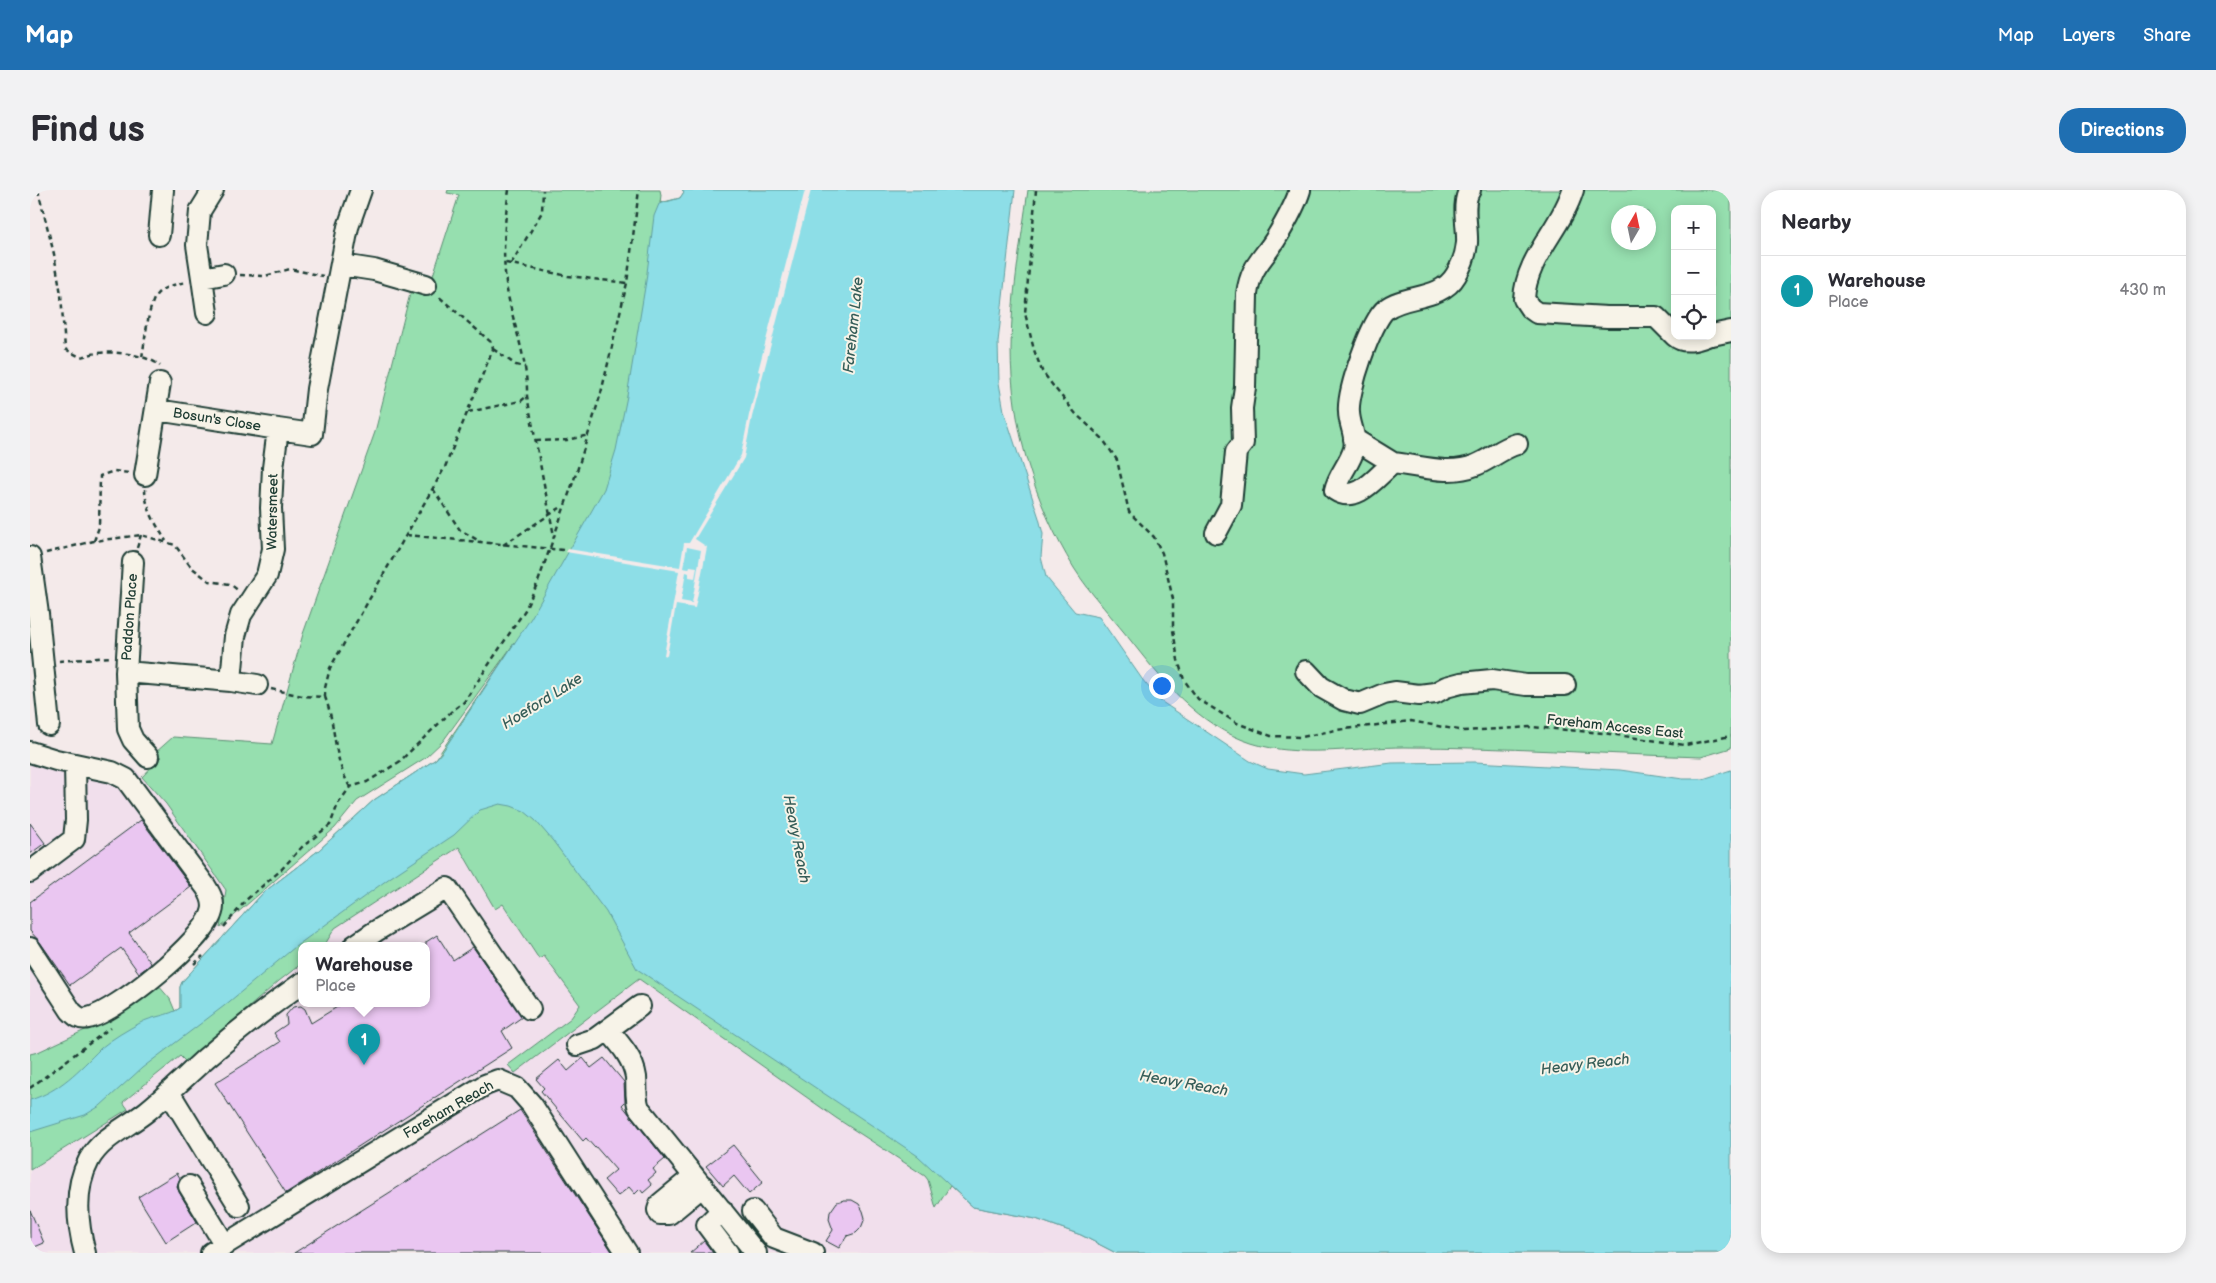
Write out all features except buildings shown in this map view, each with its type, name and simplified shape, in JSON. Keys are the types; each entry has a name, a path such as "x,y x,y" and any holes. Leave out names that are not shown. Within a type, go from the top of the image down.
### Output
{"street":[{"path":"159,235 163,190"},
{"path":"207,313 197,245 200,211 213,190"},
{"path":"278,429 321,436 317,388 348,227 361,190"},
{"path":"1216,534 1231,505 1231,448 1243,443 1242,408 1245,387 1249,279 1255,266 1275,240 1300,190"},
{"path":"1393,464 1362,490 1352,494 1341,494 1335,490 1336,483 1354,448 1348,411 1351,386 1377,320 1386,309 1405,301 1426,296 1455,278 1467,245 1466,208 1470,190"},
{"path":"1573,190 1563,214 1536,257 1528,278 1524,299 1530,308 1537,313 1558,315 1656,317 1671,332"},
{"path":"340,273 374,270 426,285"},
{"path":"202,278 224,274"},
{"path":"1716,334 1731,330"},
{"path":"145,475 160,383"},
{"name":"Bosun's Close","path":"157,410 278,429"},
{"name":"Watersmeet","path":"231,681 240,615 267,575 273,549 272,500 278,429"},
{"path":"1354,439 1393,464 1412,465 1434,470 1464,469 1477,465 1507,447 1517,444"},
{"path":"30,557 49,725"},
{"name":"Paddon Place","path":"133,562 126,664 128,729 133,740 148,757"},
{"name":"Paddon Place","path":"126,664 179,676 231,681"},
{"path":"1306,671 1321,687 1344,700 1360,704 1384,694 1395,692 1419,695 1435,693 1446,687 1461,683 1492,680 1526,685 1565,685"},
{"path":"231,681 257,685"},
{"path":"30,752 112,772 126,779 206,887 212,899 212,912 199,935 170,963 123,999 88,1018 78,1018 71,1011 30,948"},
{"path":"30,872 74,839 76,820 74,764"},
{"path":"360,942 447,888 530,1009"},
{"path":"84,1253 78,1196 81,1179 88,1161 103,1143 146,1112 269,1006 298,986"},
{"path":"577,1045 595,1039 640,1006"},
{"path":"608,1030 626,1053 632,1065 636,1078 636,1100 639,1108 756,1253"},
{"name":"Fareham Reach","path":"218,1249 476,1090 498,1080 517,1088 532,1105 627,1253"},
{"path":"169,1092 239,1206"},
{"path":"189,1186 218,1249"},
{"path":"722,1210 707,1225 728,1253"},
{"path":"753,1211 774,1238 813,1253"}],"path":[{"path":"38,190 54,254 61,294 65,349 80,358 100,353 142,357 153,360 160,366 160,383"},
{"path":"509,190 504,227 507,289 525,367 527,396 554,538"},
{"path":"510,264 542,212 543,190"},
{"path":"222,930 246,900 280,872 302,847 330,826 338,804 350,787 367,782 399,762 453,710 464,702 525,610 554,538 589,435 601,393 627,283 639,190"},
{"name":"Fareham Access East","path":"1036,190 1025,313 1034,350 1042,371 1076,414 1102,438 1116,460 1129,512 1154,538 1162,553 1173,599 1173,630 1178,660 1184,680 1198,699 1237,723 1271,736 1302,737 1336,730 1411,721 1464,731 1532,727 1603,733 1685,745 1731,736"},
{"path":"506,263 568,276 627,283"},
{"path":"224,274 266,276 290,269 340,273"},
{"path":"142,357 152,307 157,294 169,286 202,278"},
{"path":"350,787 336,756 329,708 325,697 324,688 330,668 446,467 493,349 492,343 426,285"},
{"path":"493,349 516,365 525,367"},
{"path":"468,412 521,401 527,396"},
{"path":"536,442 567,440 589,435"},
{"path":"94,540 99,527 100,476 114,471 145,475 145,498 153,519 167,543"},
{"path":"433,489 460,530 482,543"},
{"path":"502,544 564,505"},
{"path":"406,535 563,550"},
{"path":"43,662 126,664"},
{"path":"257,685 302,696 325,697"},
{"path":"191,966 205,953"},
{"path":"30,1088 116,1024"}],"shaded area":[{"path":"30,748 114,763 135,769 166,804 226,890 220,928 163,981 30,1082"},
{"path":"454,835 918,1156 973,1207 1036,1219 1081,1235 1116,1253 30,1253 30,1150 298,945 298,1007 430,1007 430,942 302,942"}],"green space":[{"path":"448,190 660,190 660,203 680,198 684,192 682,190 800,190 784,338 1731,1253 1116,1253 1081,1235 1036,1219 973,1207 950,1186 936,1208 928,1180 925,1176 836,1118 639,979 515,1073 508,1065 571,1018 580,1005 544,956 539,959 503,904 495,909 459,847 335,928 326,942 298,942 298,966 186,1062 180,1056 123,1102 128,1109 30,1170 30,1054 98,1024 158,985 170,999 175,1011 180,1008 180,987 182,982 263,893 319,850 374,800 436,759 515,642 443,741 425,758 357,801 335,828 220,928 226,890 166,804 142,777 161,757 155,753 173,737 272,744 303,634 375,432 411,290 427,294 459,195 447,193"},
{"path":"1028,190 1731,190 1731,748 1701,757 1441,747 1386,747 1333,751 1297,751 1262,746 1242,740 1206,720 1161,678 1088,588 1074,568 1047,517 1028,463 1020,435 1015,406 1012,378 1011,329"}],"water":[{"path":"682,190 1015,190 998,342 999,383 1004,411 1043,534 1041,557 1046,577 1075,612 1099,617 1159,700 1250,761 1268,769 1304,774 1392,763 1475,762 1620,770 1683,779 1703,779 1731,770 1731,1253 1116,1253 1081,1235 1036,1219 973,1207 918,1156 637,969 606,912 553,841 535,820 524,811 500,804 480,810 454,835 391,877 302,942 298,942 298,945 224,1006 142,1068 100,1106 85,1115 30,1132 30,1100 60,1085 77,1072 101,1048 120,1034 145,1021 171,1013 180,1008 180,987 182,982 263,893 319,850 374,800 436,759 443,751 531,618 604,489 616,450 627,396 646,281 654,216 659,204 680,198 684,192"}],"pier":[{"path":"805,190 811,190 752,417 744,458 695,539 707,547 695,608 676,605 667,656 664,655 679,571 566,552 568,549 680,567 684,543 689,543 741,455 760,372 758,371","holes":["687,547 701,550 692,603 681,601 686,572 689,573 689,577 695,578 697,567 683,568"]}],"place":[{"name":"Warehouse","path":"364,1065"}],"water label":[{"name":"Fareham Lake","path":"853,325"},
{"name":"Hoeford Lake","path":"542,701"},
{"name":"Heavy Reach","path":"797,839"},
{"name":"Heavy Reach","path":"1585,1064"},
{"name":"Heavy Reach","path":"1184,1083"}]}
